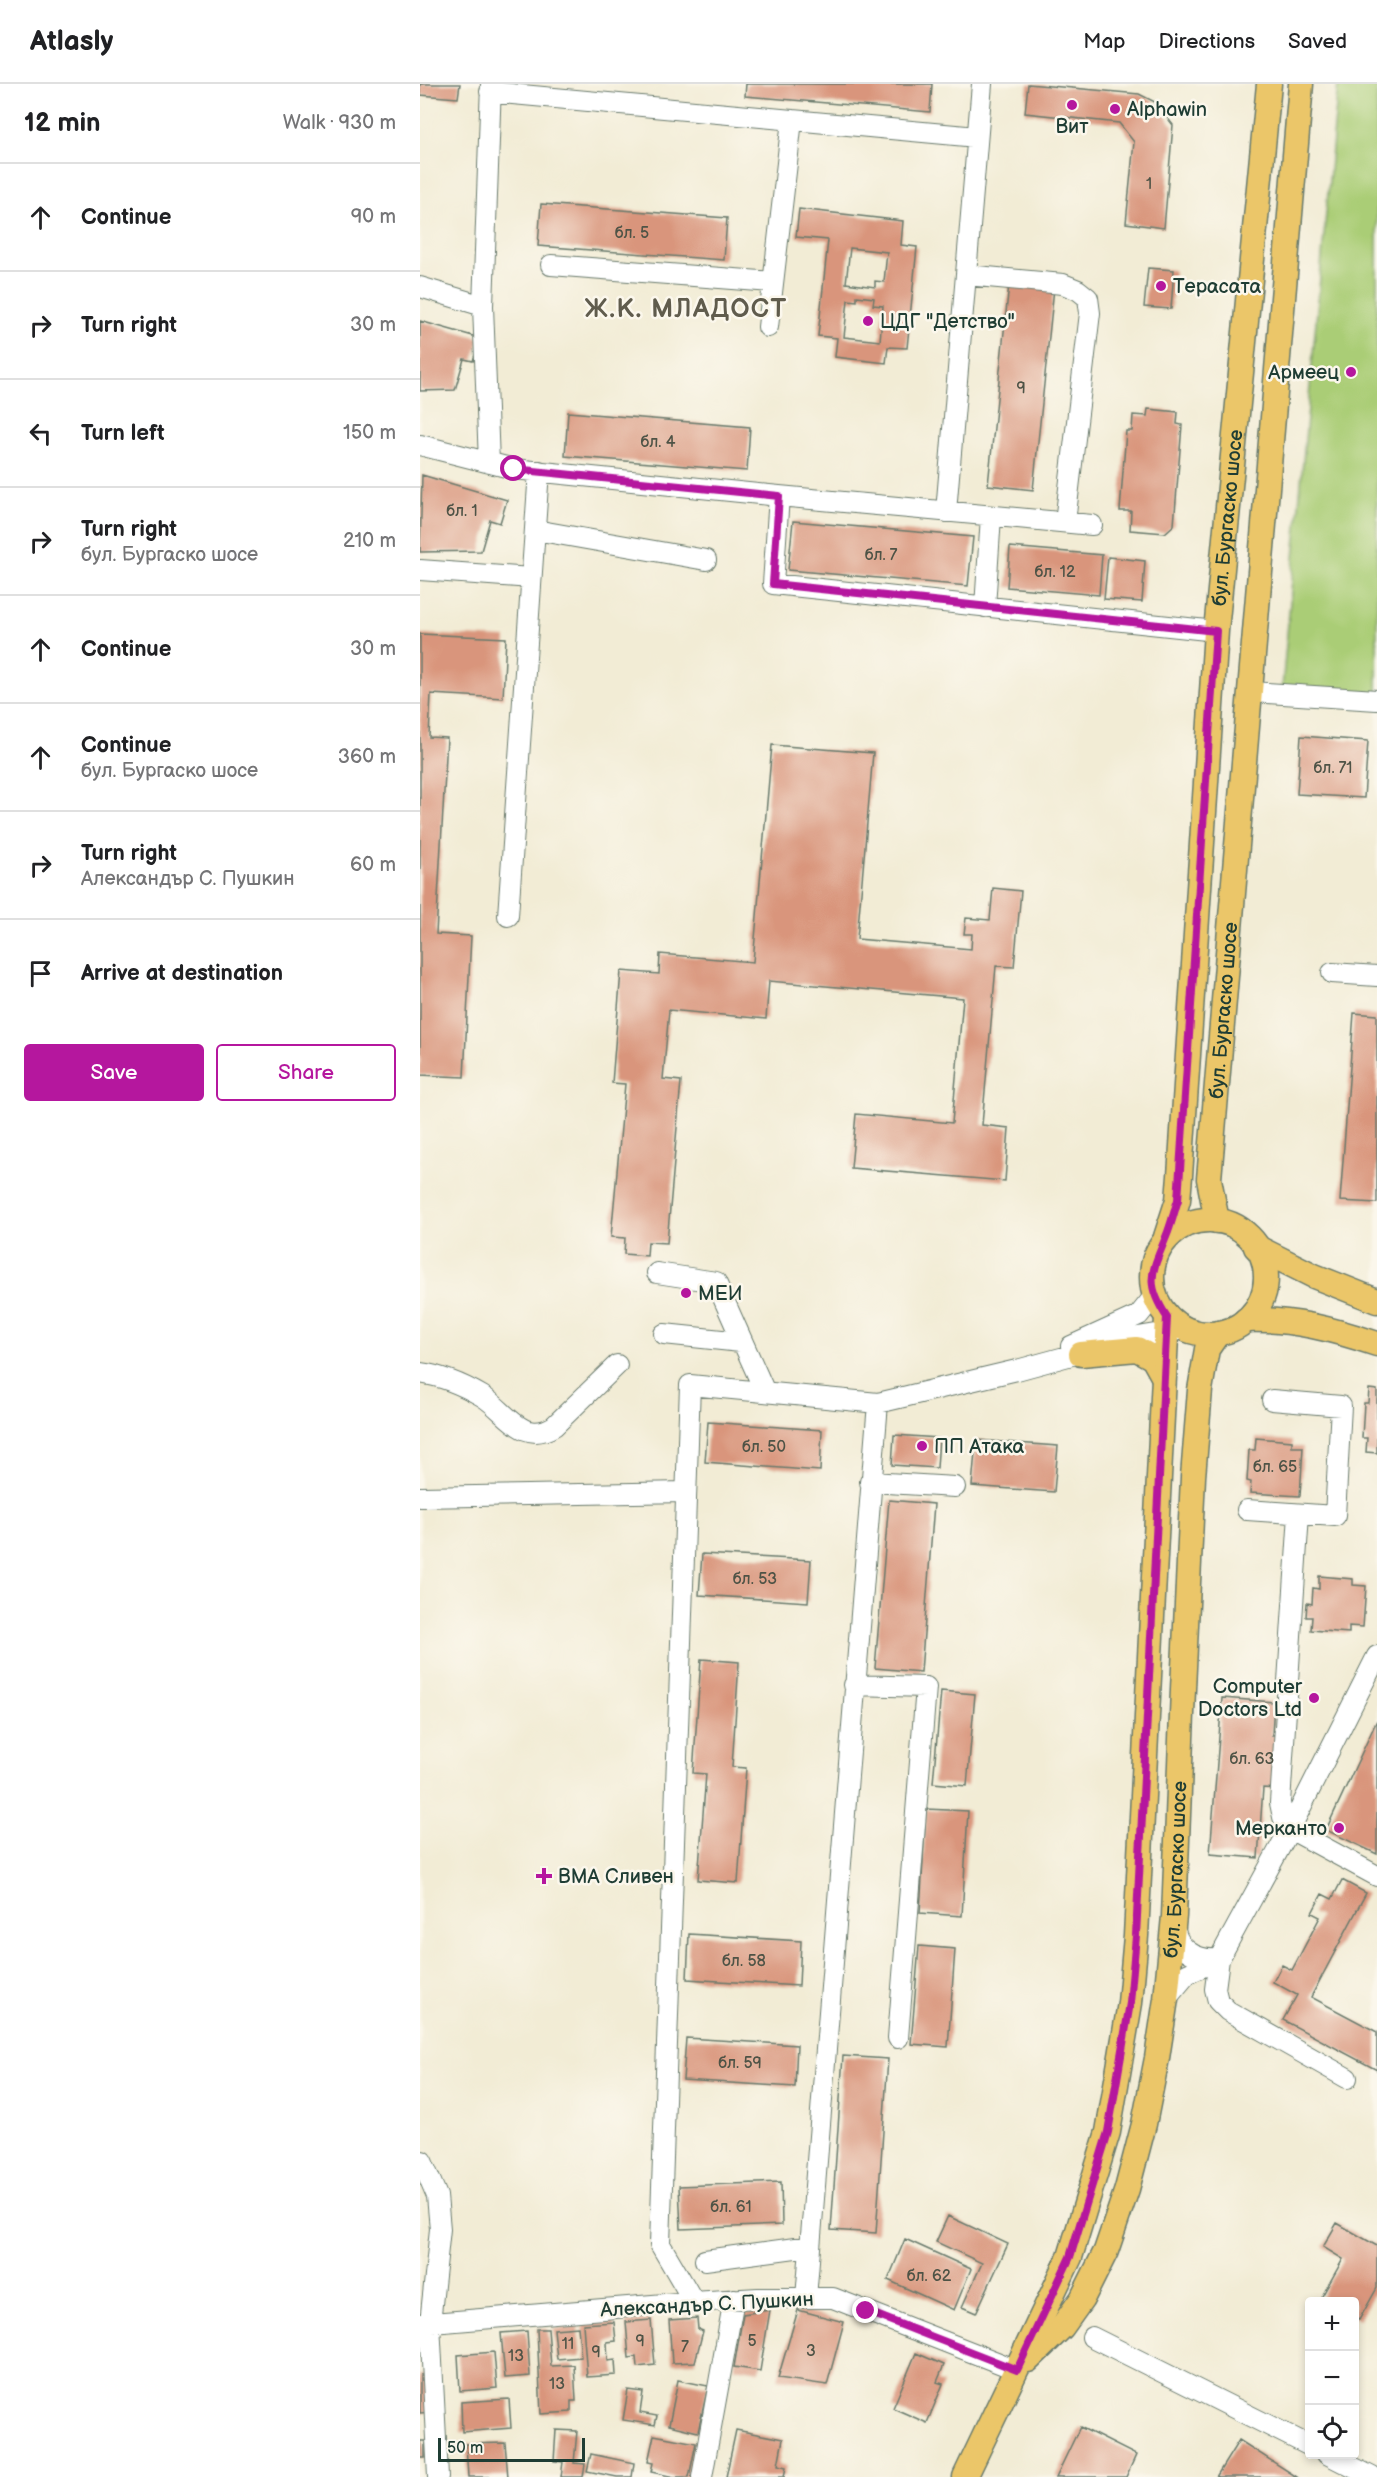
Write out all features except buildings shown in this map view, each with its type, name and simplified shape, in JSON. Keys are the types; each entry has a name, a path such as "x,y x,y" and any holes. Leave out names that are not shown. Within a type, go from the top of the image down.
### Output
{"main road":[{"name":"бул. Бургаско шосе","path":"1166,1238 1178,1200 1216,631 1269,84"},
{"name":"бул. Бургаско шосе","path":"1216,1221 1209,1179 1301,84"},
{"path":"1198,1221 1216,1221 1237,1228 1256,1247 1264,1262 1265,1284 1258,1305 1246,1320 1232,1329 1202,1334 1173,1326 1155,1295 1152,1280 1153,1265 1166,1238 1198,1221"},
{"path":"1256,1247 1314,1276 1377,1301"},
{"path":"1246,1320 1265,1319 1317,1326 1377,1344"},
{"name":"бул. Бургаско шосе","path":"965,2477 1070,2257 1108,2132 1130,2003 1136,1936 1163,1376 1173,1326"},
{"name":"бул. Бургаско шосе","path":"1017,2370 1062,2327 1082,2299 1106,2251 1127,2189 1144,2124 1166,1999 1174,1916 1193,1478 1200,1390 1207,1349 1218,1333"},
{"path":"1081,1354 1137,1350 1153,1358 1163,1376"}],"street":[{"path":"946,512 982,84"},
{"path":"489,463 483,306 491,88 977,137"},
{"path":"768,327 792,120"},
{"path":"551,265 773,282"},
{"path":"966,275 1063,284 1078,290 1088,298 1090,313 1065,522"},
{"path":"420,287 483,306"},
{"path":"420,445 514,469 1092,525"},
{"path":"508,916 539,471"},
{"path":"779,496 773,584 1216,631"},
{"path":"985,607 991,516"},
{"path":"535,530 706,560"},
{"path":"420,570 531,578"},
{"path":"1251,692 1377,700"},
{"path":"1332,973 1377,976"},
{"path":"657,1273 716,1282 765,1392"},
{"path":"1017,1370 1139,1315 1155,1295"},
{"path":"694,2302 660,2244 690,1385 878,1403 1081,1354 1173,1326"},
{"path":"664,1334 741,1342"},
{"path":"420,1373 454,1382 484,1397 517,1426 531,1432 545,1432 617,1365"},
{"path":"1247,1510 1335,1516 1341,1406 1272,1400"},
{"path":"806,2298 878,1403"},
{"path":"870,1482 955,1487"},
{"path":"420,1497 686,1492"},
{"path":"1299,1514 1280,1803 1283,1817 1290,1829 1377,1876"},
{"path":"1347,2078 1228,2011 1218,2001 1215,1989 1219,1959 1290,1829 1377,1656"},
{"path":"854,1685 926,1688 898,2038"},
{"path":"1174,1916 1176,1937 1188,1953 1208,1960 1219,1959"},
{"path":"1166,1999 1187,1974 1219,1959"},
{"path":"422,2161 437,2196 441,2229 425,2324 438,2477"},
{"path":"705,2260 810,2246"},
{"name":"Александър С. Пушкин","path":"425,2324 734,2299 833,2298 1017,2370"},
{"path":"702,2477 734,2299"},
{"path":"1092,2337 1305,2444"},
{"path":"1337,2459 1372,2477"}],"green space":[{"path":"1338,84 1377,84 1377,694 1282,688"}],"place":[{"name":"Вит","path":"1072,105"},
{"name":"Alphawin","path":"1115,109"},
{"name":"Терасата","path":"1161,286"},
{"name":"ЦДГ \"Детство\"","path":"868,321"},
{"name":"Армеец","path":"1351,372"},
{"name":"МЕИ","path":"686,1293"},
{"name":"ПП Атака","path":"922,1446"},
{"name":"Computer Doctors Ltd","path":"1314,1698"},
{"name":"Мерканто","path":"1339,1828"},
{"name":"ВМА Сливен","path":"544,1876"}],"district":[{"name":"Ж.К. МЛАДОСТ","path":"686,308"}],"route":[{"path":"514,469 779,496 773,584 1216,631 1178,1200 1166,1238 1153,1265 1152,1280 1155,1295 1167,1317 1153,1612 1136,1936 1130,2003 1108,2132 1070,2257 1017,2370 866,2311"}]}
